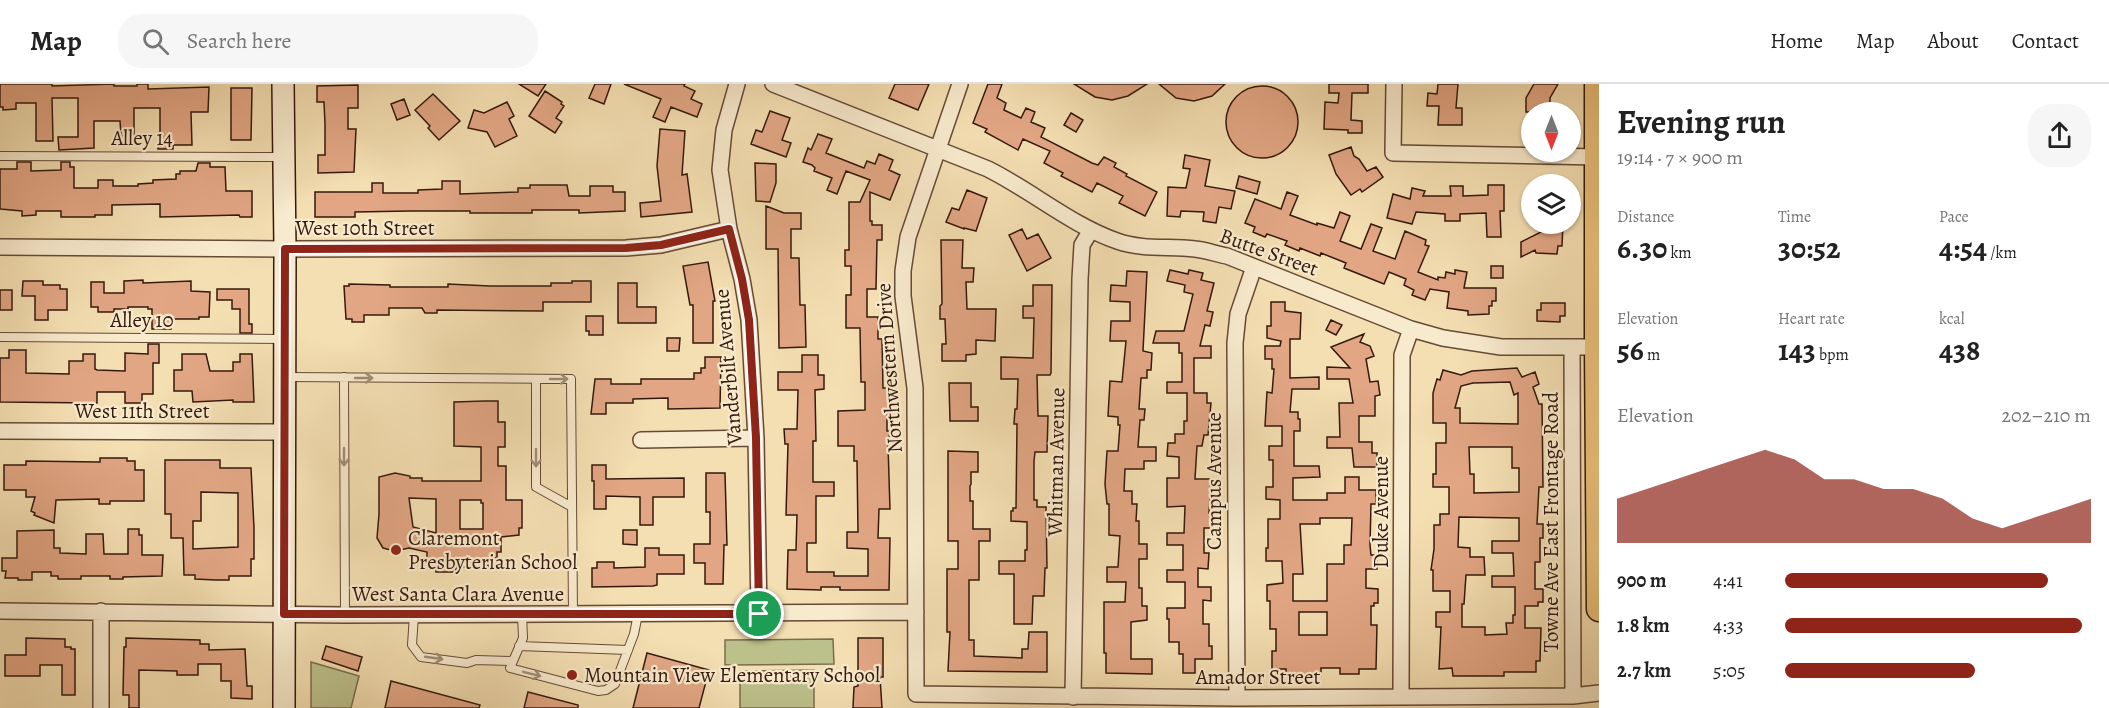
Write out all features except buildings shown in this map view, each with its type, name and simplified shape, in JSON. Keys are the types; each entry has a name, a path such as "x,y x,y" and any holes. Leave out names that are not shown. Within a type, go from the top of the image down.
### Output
{"main road":[{"path":"283,84 284,708"},
{"path":"1597,84 1599,609"}],"street":[{"name":"Vanderbilt Avenue","path":"737,84 724,130 720,170 729,229 742,279 749,320 756,438 759,614"},
{"name":"Butte Street","path":"772,84 988,169 1012,181 1091,230 1118,242 1138,246 1197,249 1227,256 1411,329 1443,339 1490,345 1598,347"},
{"name":"Northwestern Drive","path":"916,694 915,388 903,296 903,271 908,237 960,84"},
{"path":"1394,84 1393,153 1598,157"},
{"name":"West 10th Street","path":"0,247 626,248 661,245 729,229"},
{"name":"Whitman Avenue","path":"1073,697 1080,279 1082,245 1091,230"},
{"name":"Campus Avenue","path":"1237,698 1234,343 1238,314 1254,267"},
{"name":"Duke Avenue","path":"1401,697 1402,355 1411,329"},
{"name":"Towne Ave East Frontage Road","path":"1572,347 1573,696"},
{"name":"West 11th Street","path":"0,431 284,432"},
{"path":"641,440 756,438"},
{"name":"West Santa Clara Avenue","path":"0,611 345,615 916,612"},
{"path":"101,611 101,708"},
{"name":"Amador Street","path":"916,694 1237,698 1573,696 1599,693"}],"lane":[{"name":"Alley 14","path":"0,156 283,157"},
{"name":"Alley 10","path":"0,337 284,339"},
{"path":"284,377 570,379 573,615"},
{"path":"344,378 345,615"},
{"path":"536,379 536,487 572,507"},
{"path":"522,615 523,638 510,668 598,691 606,690 615,684 634,634 638,614"},
{"path":"414,615 412,645 421,657 467,663 476,660 513,661"},
{"path":"519,646 628,650"}],"green space":[{"path":"833,639 834,664 725,665 725,640"},
{"path":"311,662 359,676 351,708 311,708"},
{"path":"814,670 814,708 740,708 740,671"}],"place":[{"name":"Claremont Presbyterian School","path":"396,550"},
{"name":"Mountain View Elementary School","path":"572,675"}],"route":[{"path":"729,229 742,279 749,320 759,523 759,614 284,614 285,249 626,248 661,245 729,229"}]}
